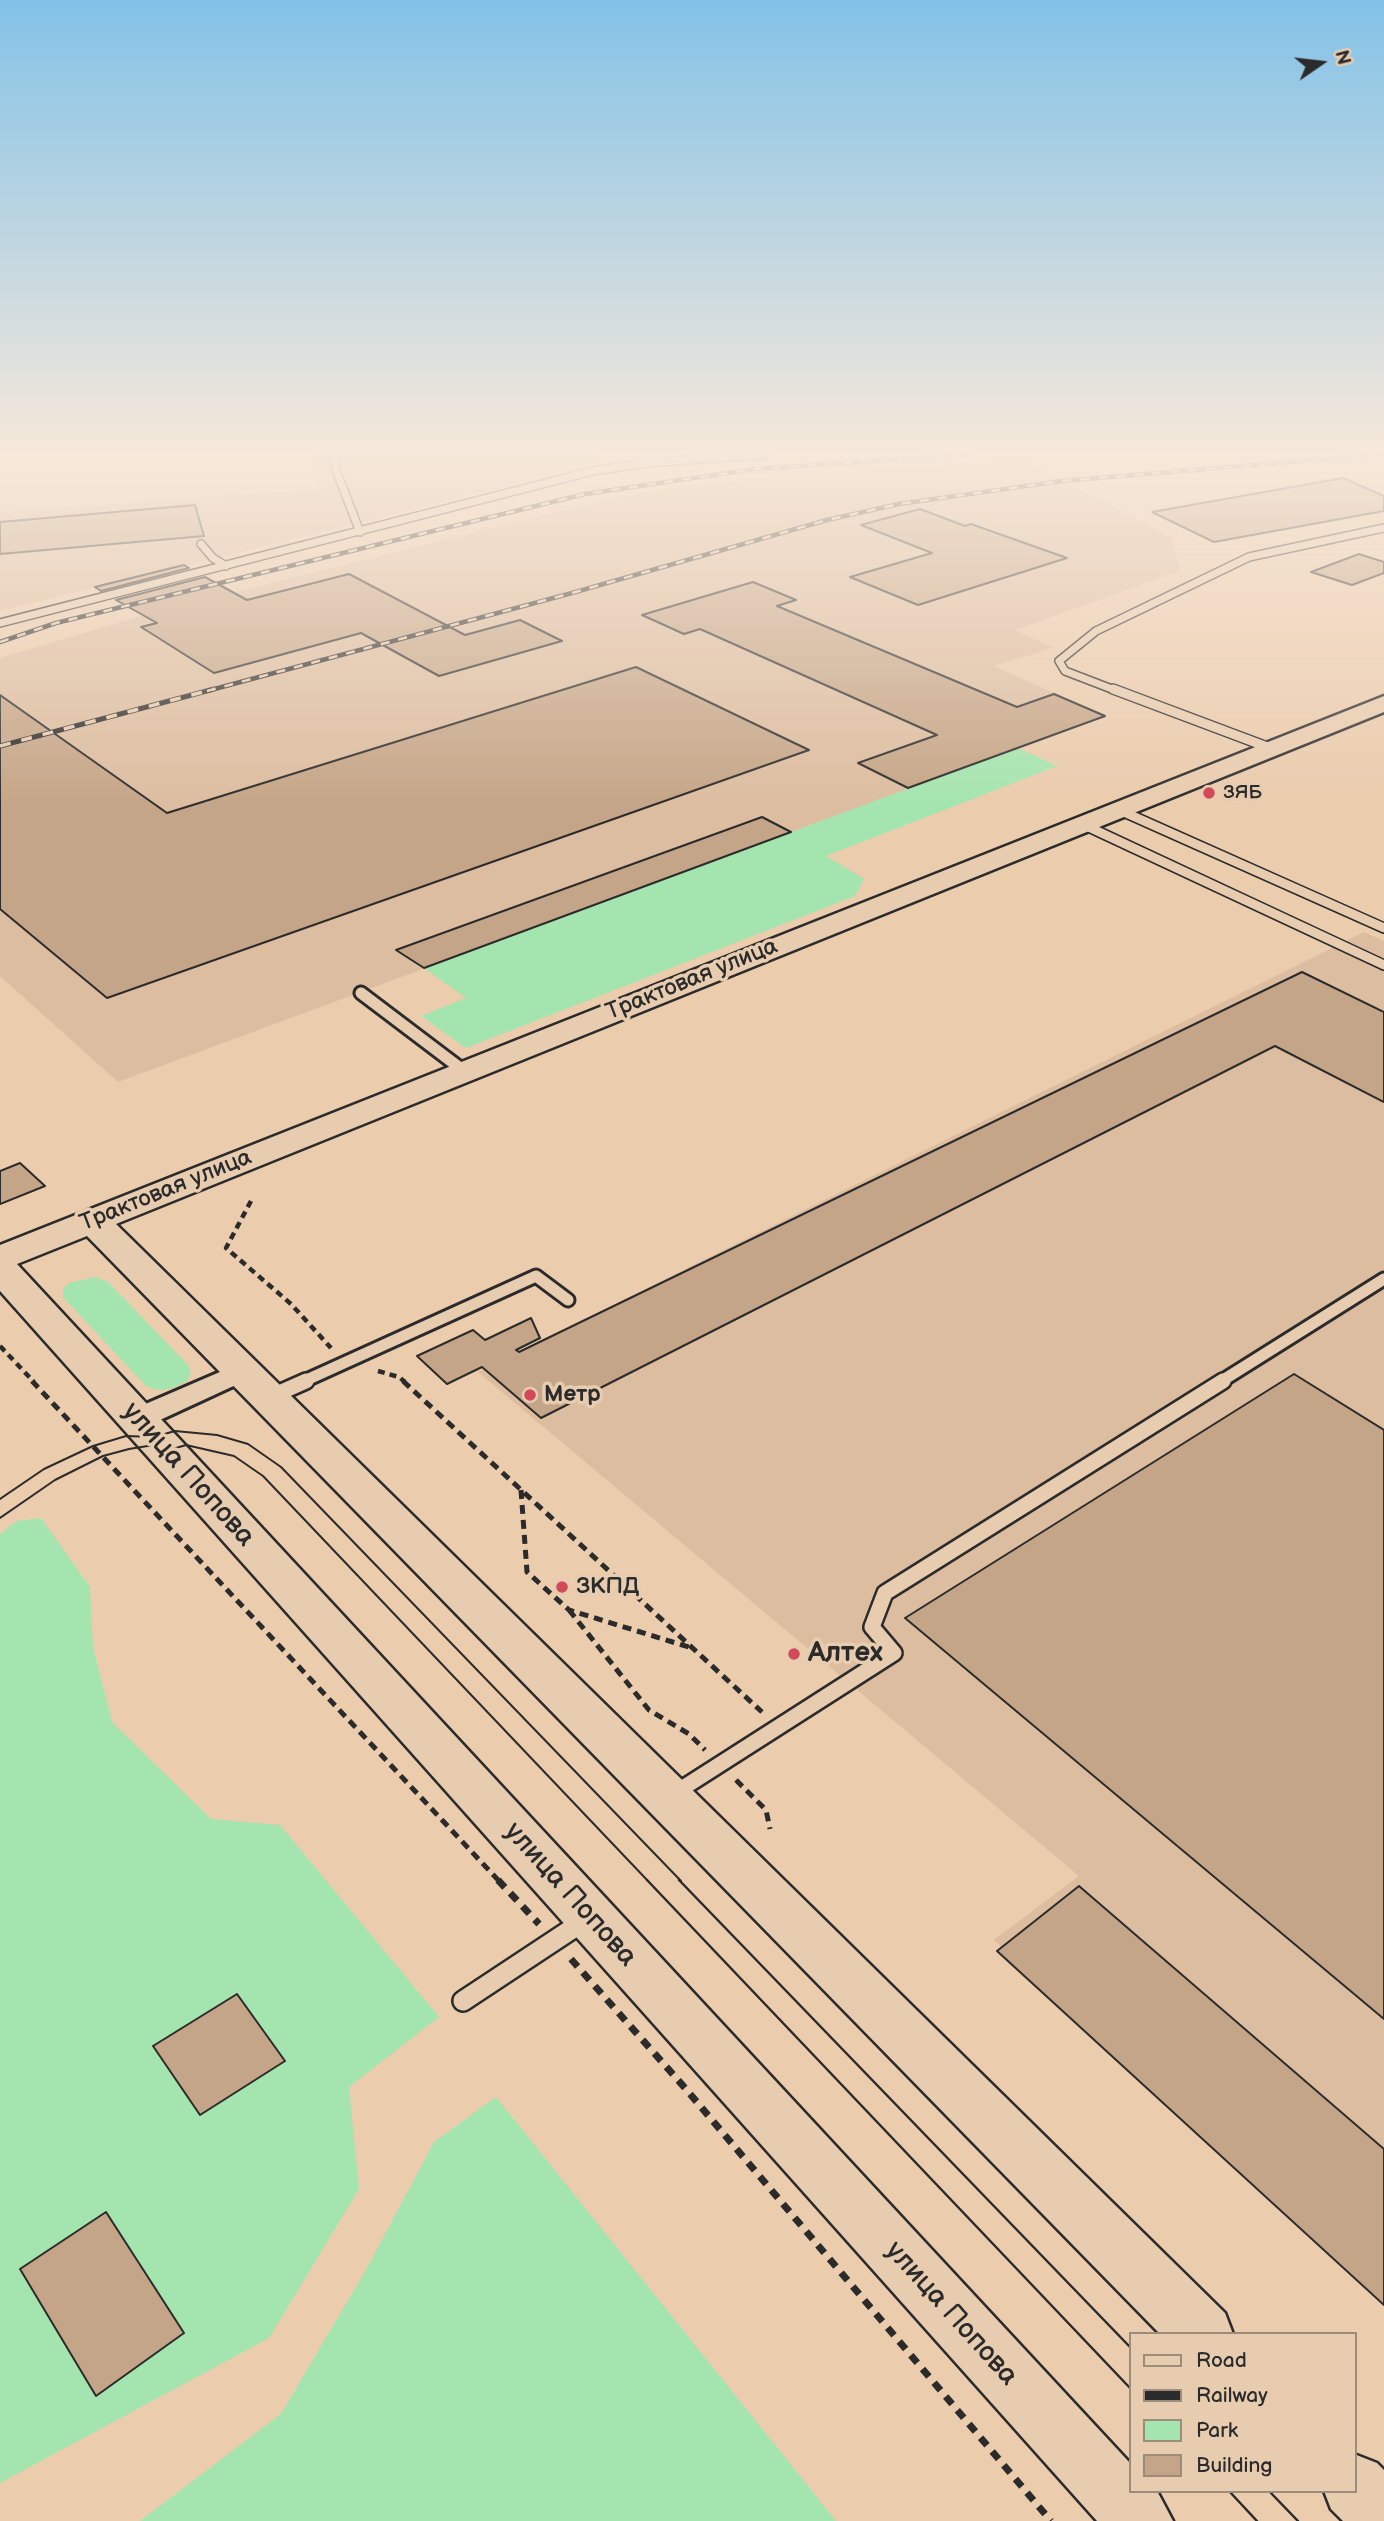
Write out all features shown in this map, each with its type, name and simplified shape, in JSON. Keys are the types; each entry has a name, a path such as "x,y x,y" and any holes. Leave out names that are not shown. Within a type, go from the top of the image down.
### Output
{"main road":[{"name":"Трактовая улица","path":"0,1258 1384,703"},
{"path":"93,1221 1201,2332"},
{"name":"улица Попова","path":"0,1268 1140,2521"},
{"path":"1356,2488 1384,2516"}],"street":[{"path":"137,1419 256,1384"}],"lane":[{"path":"0,623 204,572"},
{"path":"1219,572 1096,631 1059,661 1065,671 1270,748"},
{"path":"1117,809 1384,928"},
{"path":"1080,823 1384,965"},
{"path":"361,993 464,1071"},
{"path":"256,1384 345,1363 536,1276 568,1300"},
{"path":"668,1797 894,1653 872,1627 885,1593 1384,1279"},
{"path":"463,2001 590,1917"}],"path":[{"path":"251,1201 226,1248 291,1304 345,1363 399,1377 778,1727"},
{"path":"521,1489 527,1572 569,1610 649,1710 689,1734 766,1810 770,1829"},
{"path":"569,1610 693,1649"}],"shaded area":[{"path":"0,572 160,572 0,611"},
{"path":"317,572 1178,572 1015,630 1053,648 994,666 1105,716 118,1082 0,976 0,658 155,612"},
{"path":"1364,932 1384,941 1384,2303 994,1940 1079,1876 478,1372"}],"green space":[{"path":"1018,748 1057,766 826,856 864,879 855,896 466,1048 421,1016 466,998 424,968"},
{"path":"95,1277 108,1282 188,1365 191,1373 187,1381 170,1389 157,1390 146,1386 63,1297 63,1289 69,1283"},
{"path":"41,1518 90,1587 93,1647 112,1722 211,1819 280,1825 439,2017 349,2087 359,2189 269,2338 0,2483 0,1534 17,1521"},
{"path":"496,2097 836,2521 140,2521 281,2414 366,2270 434,2142"}],"building":[{"path":"157,572 175,572 101,591 95,587"},
{"path":"868,572 1024,572 918,605 850,577"},
{"path":"1311,572 1384,572 1384,573 1352,585"},
{"path":"349,574 465,635 520,620 562,641 439,676 361,633 214,673 141,627 157,623 116,600 205,577 247,600"},
{"path":"753,582 796,600 777,606 1017,707 1054,694 1105,716 908,788 858,763 937,735 700,629 684,634 642,615"},
{"path":"636,667 809,750 107,998 0,909 0,695 167,813"},
{"path":"762,817 791,832 424,968 396,950"},
{"path":"1302,972 1384,1012 1384,1102 1275,1046 541,1418 482,1367 447,1384 417,1356 473,1330 485,1340 531,1318 540,1338 516,1350 519,1352"},
{"path":"20,1163 45,1186 0,1204 0,1171"},
{"path":"1294,1374 1384,1430 1384,2019 905,1618"},
{"path":"1079,1886 1384,2149 1384,2305 997,1951"},
{"path":"237,1994 285,2061 200,2115 153,2046"},
{"path":"106,2212 184,2333 96,2396 20,2269"}],"tram line":[{"path":"0,1499 44,1469 93,1446 126,1436 154,1437 175,1431 217,1435 248,1444 281,1467 681,1881"},
{"path":"0,1518 55,1480 103,1456 129,1449 160,1444 166,1451 186,1445 234,1456 263,1476 648,1881"},
{"path":"647,1880 1128,2386"},
{"path":"679,1880 1128,2345"},
{"path":"1231,2493 1257,2521"},
{"path":"1271,2493 1298,2521"}],"railway":[{"path":"0,642 56,623 267,572"},
{"path":"207,691 647,572"},
{"path":"0,746 214,689"}],"place":[{"name":"ЗЯБ","path":"1209,793"},
{"name":"Метр","path":"530,1395"},
{"name":"ЗКПД","path":"562,1587"},
{"name":"Алтех","path":"794,1654"}]}
